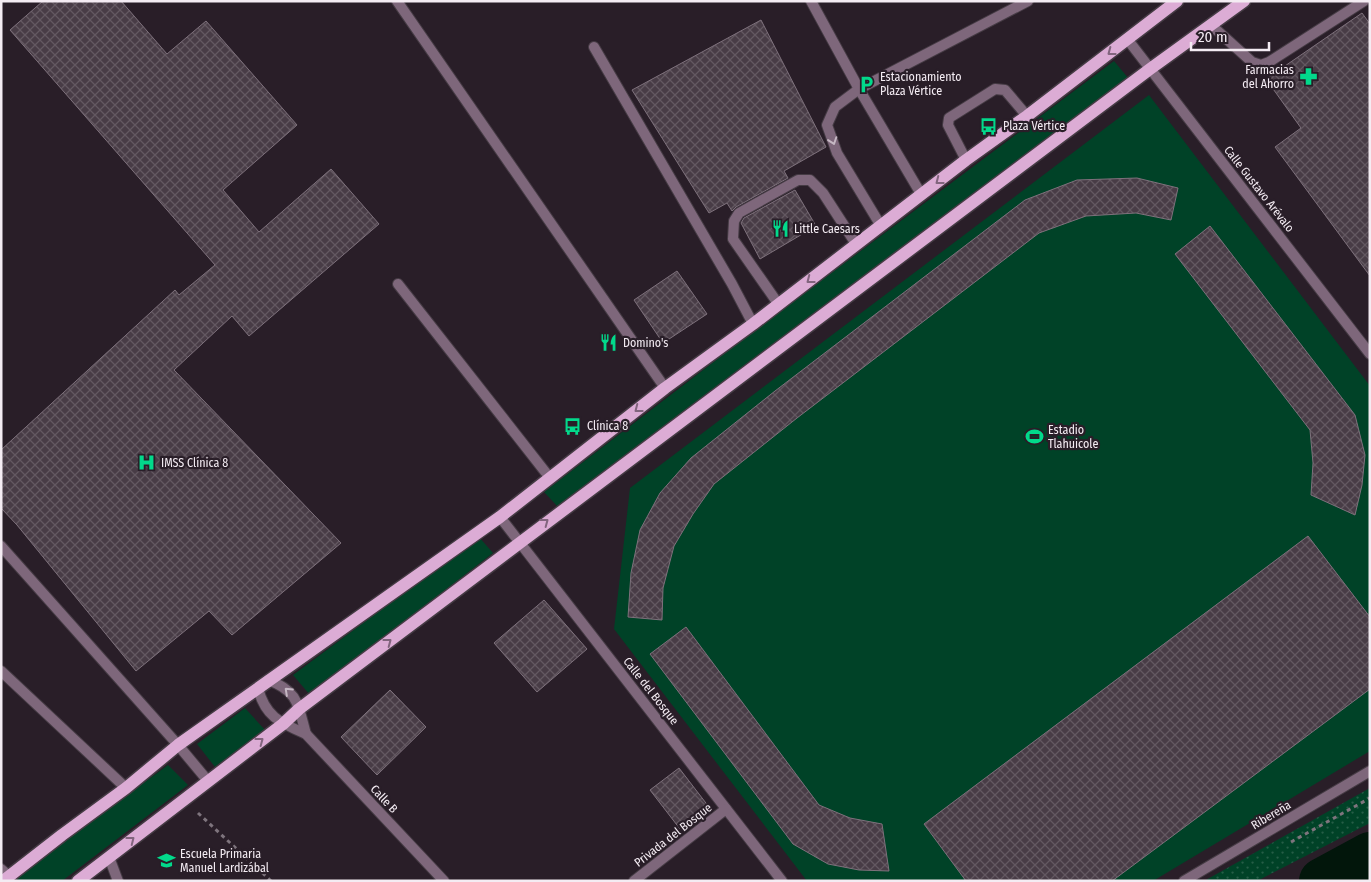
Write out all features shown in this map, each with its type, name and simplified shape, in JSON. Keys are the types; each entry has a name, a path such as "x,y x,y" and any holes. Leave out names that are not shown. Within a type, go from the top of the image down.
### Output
{"main road":[{"path":"5,875 126,788 178,744 500,517 665,388 779,305 921,194 1178,1"},
{"path":"78,881 519,542 1150,68 1244,1"}],"street":[{"path":"397,1 665,388"},
{"path":"812,1 921,194"},
{"path":"880,226 837,153 828,125 835,107 860,89 1028,1"},
{"path":"1211,25 1252,62 1261,65 1269,62 1364,1"},
{"name":"Calle Gustavo Arévalo","path":"1128,40 1370,354"},
{"path":"594,47 732,284 753,324"},
{"path":"966,160 948,125 949,118 995,88 1004,90 1027,116"},
{"path":"779,305 733,239 734,221 739,213 798,180 810,180 823,193 856,244"},
{"path":"398,284 550,478"},
{"name":"Calle del Bosque","path":"500,517 782,881"},
{"path":"1,546 208,780"},
{"path":"1,671 126,788"},
{"name":"Calle B","path":"268,680 280,684 296,700 306,734"},
{"name":"Calle B","path":"258,688 260,700 266,710 283,724 306,734 444,881"},
{"name":"Ribereña","path":"1184,881 1370,771"},
{"name":"Privada del Bosque","path":"634,881 726,808"},
{"path":"109,857 118,881"}],"path":[{"path":"1287,844 1370,798"},
{"path":"184,800 271,881"}],"green space":[{"path":"1114,61 1129,79 1100,102 558,507 544,492 754,331"},
{"name":"Estadio Tlahuicole","path":"1149,95 1370,386 1370,751 1153,881 807,881 614,629 630,488"},
{"path":"479,537 493,553 310,695 293,675"},
{"path":"245,708 265,730 215,767 197,744"},
{"path":"168,765 188,785 62,881 10,881"},
{"path":"1370,788 1370,823 1257,881 1204,881"}],"building":[{"path":"43,1 121,1 167,54 206,21 297,125 223,190 259,232 331,169 379,224 249,336 232,316 174,370 341,543 232,635 209,611 136,671 1,508 1,450 175,290 179,295 215,265 10,30"},
{"path":"1362,13 1370,24 1370,276 1275,147 1301,128 1266,79"},
{"path":"761,20 826,147 784,171 788,178 732,211 727,203 709,213 632,90"},
{"path":"1137,178 1178,188 1171,220 1136,213 1086,216 1039,233 797,418 714,484 674,546 663,588 662,620 628,617 631,573 640,530 660,493 691,458 775,391 1025,200 1077,180"},
{"name":"Little Caesars","path":"795,190 816,226 760,259 741,223 744,218"},
{"path":"1210,226 1355,415 1365,455 1362,485 1355,515 1311,495 1313,463 1310,430 1175,254"},
{"path":"677,271 707,314 663,343 634,300"},
{"path":"1308,536 1370,617 1370,689 1112,881 966,881 924,824"},
{"path":"544,600 587,649 537,692 494,643"},
{"path":"686,627 819,805 850,818 882,824 889,871 859,870 828,864 793,844 650,654"},
{"path":"390,690 426,727 377,775 341,737"},
{"path":"679,768 709,807 680,829 650,790"}],"waterway":[{"path":"1322,881 1370,855"}],"place":[{"name":"Farmacias del Ahorro","path":"1308,77"},
{"name":"Estacionamiento Plaza Vértice","path":"866,84"},
{"name":"Plaza Vértice","path":"989,126"},
{"name":"Little Caesars","path":"780,229"},
{"name":"Domino's","path":"609,343"},
{"name":"Clínica 8","path":"573,426"},
{"name":"Estadio Tlahuicole","path":"1034,437"},
{"name":"IMSS Clínica 8","path":"147,463"},
{"name":"Escuela Primaria Manuel Lardizábal","path":"166,861"}]}
